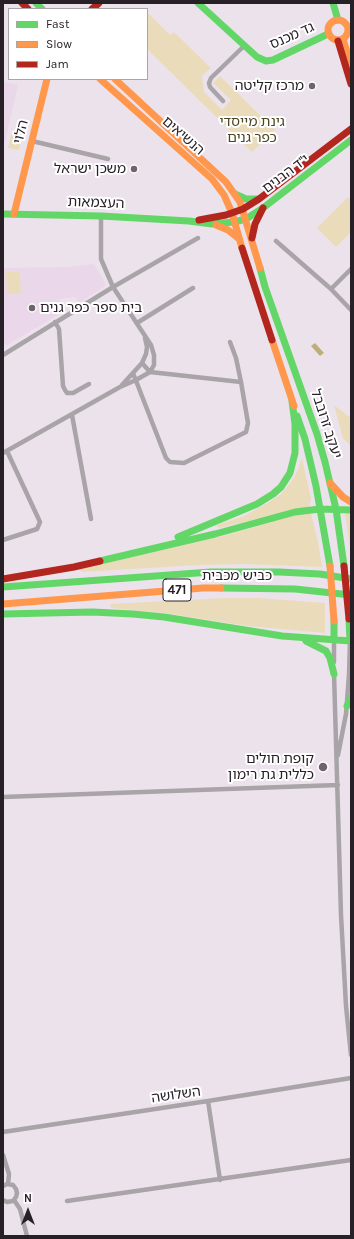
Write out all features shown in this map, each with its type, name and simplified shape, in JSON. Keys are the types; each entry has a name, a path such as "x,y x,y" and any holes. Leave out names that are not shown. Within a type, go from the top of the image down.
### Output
{"main road":[{"path":"198,3 244,46"},
{"path":"333,3 338,20 344,22 349,27 347,34 340,40"},
{"name":"גד מכנס","path":"338,20 334,20 329,24 328,34 332,39 340,40"},
{"name":"גד מכנס","path":"244,46 257,57 266,61 273,60 328,34"},
{"path":"340,40 351,65"},
{"path":"340,40 351,84"},
{"name":"הלוי","path":"14,214 47,80"},
{"name":"הנשיאים","path":"101,80 212,179 224,195 232,213 234,222"},
{"name":"הנשיאים","path":"116,80 226,182 235,194 243,209 246,219"},
{"name":"י''ד הבנים","path":"243,209 259,199 351,129"},
{"name":"י''ד הבנים","path":"234,222 246,219 263,208 348,145 351,140"},
{"path":"235,194 246,199 259,199"},
{"path":"252,242 254,226 263,208"},
{"name":"העצמאות","path":"189,221 216,218 243,209"},
{"name":"העצמאות","path":"3,214 101,216 189,221 212,224 234,222"},
{"name":"יעקב זרובבל","path":"246,219 264,287 317,434 330,483 336,509 344,566 350,641"},
{"name":"יעקב זרובבל","path":"234,222 305,439 330,566 334,640"},
{"path":"212,224 228,230 239,238"},
{"path":"134,553 220,520 257,504 276,492 290,473 295,453 295,424 292,401"},
{"path":"330,483 343,498 351,502"},
{"path":"3,579 74,567 295,512 336,509 351,510"},
{"name":"כביש מכבית","path":"3,587 210,572 256,571 351,578"},
{"name":"כביש מכבית","path":"3,604 210,588 295,589 351,595"},
{"path":"3,614 92,612 133,614 293,637 350,641"},
{"path":"293,637 322,648 328,654 334,674"},
{"path":"347,706 351,698"}],"street":[{"path":"223,101 210,87 209,83 211,78 244,46"},
{"path":"32,141 108,159"},
{"path":"3,540 37,528 40,522 5,452 120,387 150,372 154,365 154,355 151,345 113,287 101,259 101,216"},
{"path":"3,354 113,287 198,238"},
{"path":"276,241 331,289 351,310"},
{"path":"331,289 351,269"},
{"path":"136,323 193,288"},
{"path":"56,322 58,329 63,386 65,390 73,393 89,384"},
{"path":"120,387 142,363 147,347 144,334"},
{"path":"133,373 166,458 170,462 184,463 246,432 248,423 241,382 236,358 230,342"},
{"path":"142,363 150,372 241,382"},
{"path":"72,415 91,519"},
{"name":"יעקב זרובבל","path":"334,640 341,915 346,1006 351,1055"},
{"name":"יעקב זרובבל","path":"337,763 347,706 350,641"},
{"path":"3,797 338,785"},
{"name":"השלושה","path":"3,1132 351,1078"},
{"path":"208,1101 220,1180"},
{"path":"3,1155 9,1174 8,1184"},
{"path":"67,1201 351,1160"},
{"path":"3,1186 8,1184 14,1186 17,1190 17,1196 14,1200 8,1202 3,1200"},
{"path":"14,1200 20,1209 27,1236"}],"shaded area":[{"path":"3,82 18,85 4,146 3,145"},
{"name":"בית ספר כפר גנים","path":"94,264 105,283 105,286 79,303 75,297 60,299 61,313 7,345 4,344 4,268 68,267"},
{"path":"315,343 324,353 320,356 311,346"}],"green space":[{"name":"גינת מייסדי כפר גנים","path":"148,13 170,35 174,32 211,68 202,76 204,92 222,110 231,100 213,83 220,76 275,130 252,152 148,50"},
{"path":"11,134 22,137 19,150 8,148"},
{"path":"348,197 351,200 351,232 336,247 317,228"},
{"path":"6,272 20,272 21,294 7,294"},
{"path":"334,405 351,418 351,446 343,438"},
{"path":"302,458 311,499 309,507 219,528 216,525 242,517 281,494 292,481"},
{"path":"311,513 322,567 244,564 199,565 82,572 80,569 223,536 295,515"},
{"path":"345,513 351,514 351,556"},
{"path":"225,598 259,598 325,603 325,633 248,626 164,613 111,608 110,604"}],"traffic: fast":[{"path":"36,3 41,8"},
{"path":"198,3 257,57 266,61 273,60 328,34"},
{"path":"333,3 338,20"},
{"path":"3,214 101,216 189,221 212,224 234,222 246,219 263,208 351,140"},
{"path":"235,194 246,199 257,199"},
{"path":"260,268 265,287 317,434 325,462 336,509 344,566"},
{"path":"178,537 257,504 281,487 290,473 295,453 295,424 292,401"},
{"path":"297,416 305,439 316,486 330,566"},
{"path":"100,561 215,534 295,512 320,509 351,510"},
{"path":"3,587 211,572 279,572 320,574 351,579"},
{"path":"221,588 295,589 351,595"},
{"path":"3,614 92,612 133,614 164,617 282,636 351,641"},
{"path":"349,619 350,641"},
{"path":"334,621 334,640"},
{"path":"306,641 326,651 330,658 334,674"},
{"path":"347,706 351,698"}],"traffic: slow":[{"path":"334,20 342,20 348,26 348,30 348,34 342,40 334,40 328,34 328,26 334,20"},
{"path":"343,39 351,65"},
{"path":"14,214 47,80"},
{"path":"101,80 212,179 224,195 232,213 242,248"},
{"path":"116,80 226,182 240,202 260,268"},
{"path":"216,225 228,230 238,238"},
{"path":"272,340 294,406"},
{"path":"330,483 343,497 351,502"},
{"path":"330,566 334,621"},
{"path":"3,604 203,588 221,588"}],"traffic: jam":[{"path":"22,3 27,8"},
{"path":"93,8 99,3"},
{"path":"338,41 351,84"},
{"path":"199,220 226,215 243,209 259,199 351,129"},
{"path":"252,238 255,224 263,208"},
{"path":"242,248 272,340"},
{"path":"3,579 100,561"},
{"path":"344,566 349,619"}],"place":[{"name":"מרכז קליטה","path":"312,86"},
{"name":"משכן ישראל","path":"134,169"},
{"name":"בית ספר כפר גנים","path":"32,308"},
{"name":"קופת חולים כללית גת רימון","path":"323,767"}]}
